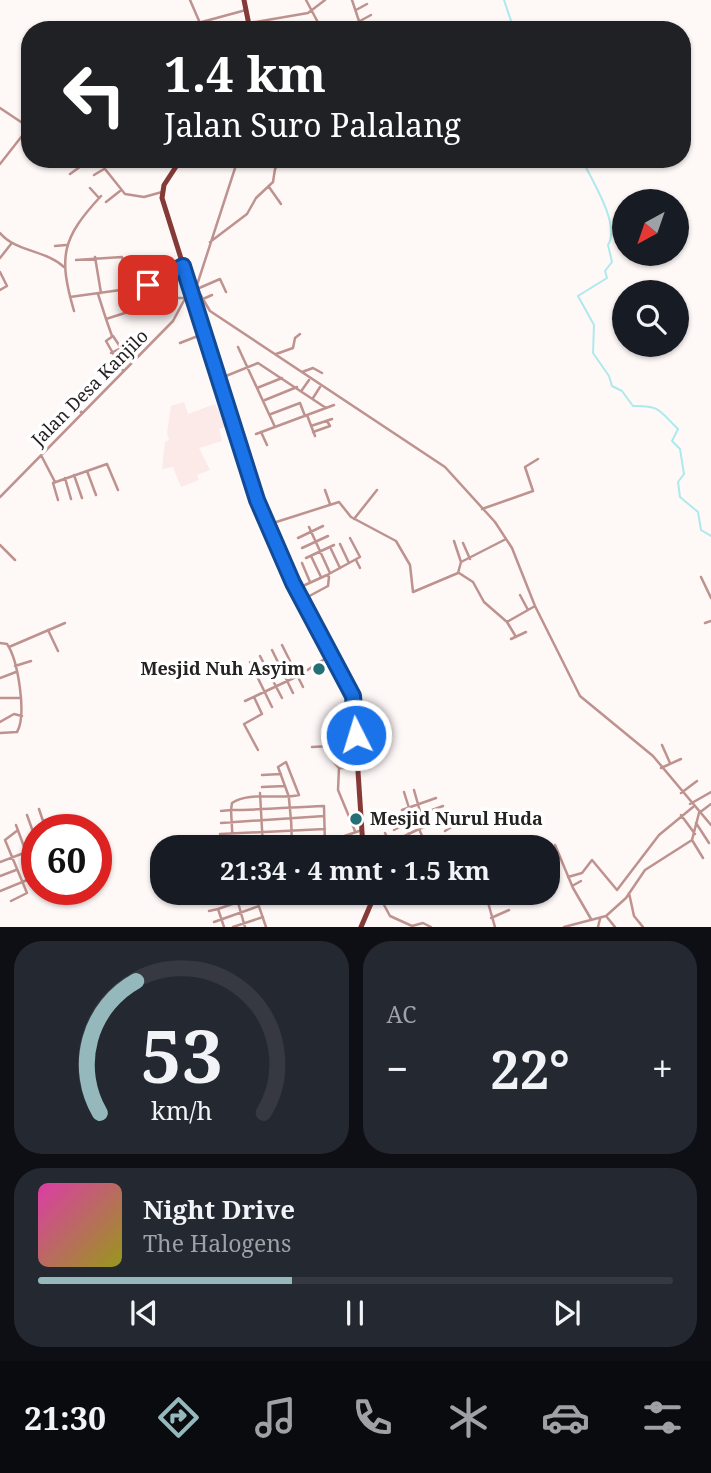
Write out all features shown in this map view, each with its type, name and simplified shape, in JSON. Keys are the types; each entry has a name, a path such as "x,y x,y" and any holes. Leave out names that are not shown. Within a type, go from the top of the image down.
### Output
{"main road":[{"path":"244,0 248,21"},
{"path":"176,168 162,192 190,294 218,379 267,525 302,600 353,696 359,751 356,768 360,835"},
{"path":"361,927 371,905"}],"street":[{"path":"190,0 200,21"},
{"path":"306,0 318,21"},
{"path":"270,21 313,11 325,0"},
{"path":"352,0 360,21 371,15"},
{"path":"356,9 367,4"},
{"path":"205,21 246,10"},
{"path":"0,108 21,122"},
{"path":"0,164 21,137"},
{"path":"70,174 78,168"},
{"path":"235,168 197,289 210,311 443,465 495,522 506,539 519,562 535,606 583,699 653,756 681,793 711,825"},
{"path":"210,242 247,214 256,198 274,181 276,168"},
{"path":"94,175 104,169 120,191 127,195 145,197 162,192"},
{"path":"269,187 281,204"},
{"path":"74,311 64,267 66,245 72,229 100,197 90,188"},
{"path":"106,202 120,191"},
{"path":"0,233 11,244 37,251 64,267"},
{"path":"0,258 11,244"},
{"path":"55,246 66,245"},
{"path":"95,257 106,319 121,348 111,353"},
{"path":"76,260 122,257 132,289"},
{"path":"70,298 132,289 152,283 183,266"},
{"path":"218,271 226,292"},
{"path":"0,272 7,286 0,290"},
{"path":"197,289 220,279"},
{"path":"123,290 130,310"},
{"path":"190,294 200,294"},
{"name":"Jalan Desa Kanjilo","path":"0,498 173,321 184,298 190,294"},
{"path":"202,299 212,295"},
{"path":"106,319 176,297 184,298"},
{"path":"180,343 203,334"},
{"path":"275,355 293,348 295,338 300,334"},
{"path":"113,337 106,341 123,371"},
{"path":"238,347 275,427"},
{"path":"218,379 257,363 326,408"},
{"path":"302,372 313,368 322,373"},
{"path":"257,388 282,378"},
{"path":"302,390 309,380"},
{"path":"264,401 297,387"},
{"path":"313,398 320,387"},
{"path":"270,414 300,403 314,434 330,426"},
{"path":"256,434 334,405"},
{"path":"77,408 82,413"},
{"path":"311,426 332,419"},
{"path":"327,421 333,432"},
{"path":"261,432 267,444"},
{"path":"41,455 55,482"},
{"path":"482,509 533,491 525,467 538,459"},
{"path":"58,500 52,485 55,482 109,465 118,490"},
{"path":"88,471 96,495"},
{"path":"74,475 82,498"},
{"path":"65,478 71,499"},
{"path":"325,490 330,504"},
{"path":"354,519 377,490"},
{"path":"267,525 339,502 354,519 394,540 409,563 413,592 459,573"},
{"path":"298,538 323,526"},
{"path":"302,600 329,585 328,574 309,527"},
{"path":"302,548 328,536"},
{"path":"305,585 360,557 350,538"},
{"path":"461,562 506,539"},
{"path":"454,541 461,562 459,573"},
{"path":"463,543 470,559"},
{"path":"340,544 349,571"},
{"path":"0,545 15,560"},
{"path":"321,577 309,557 332,546 340,578"},
{"path":"356,560 359,568"},
{"path":"302,563 310,582"},
{"path":"459,573 473,582 484,602 507,622 516,637"},
{"path":"701,577 711,598"},
{"path":"704,584 710,581"},
{"path":"520,594 528,610"},
{"path":"507,622 535,606"},
{"path":"705,622 711,621"},
{"path":"0,643 9,647 65,623"},
{"path":"48,630 58,651"},
{"path":"511,639 526,632"},
{"path":"282,645 303,687"},
{"path":"0,733 18,732 23,716 15,666 9,647"},
{"path":"272,650 293,693"},
{"path":"245,701 298,676 332,654"},
{"path":"260,656 282,698"},
{"path":"15,666 32,661"},
{"path":"250,662 272,707"},
{"path":"0,678 16,673"},
{"path":"254,697 262,714 244,724 258,750"},
{"path":"0,698 20,698"},
{"path":"0,722 14,714 23,716"},
{"path":"662,745 670,763"},
{"path":"312,747 330,746 333,761 339,768 338,790 359,830 346,835"},
{"path":"661,768 681,759"},
{"path":"232,834 231,810 234,801 289,797 300,794 288,762 279,766 289,797 292,835"},
{"path":"339,768 356,768"},
{"path":"262,775 281,774"},
{"path":"681,793 697,781"},
{"path":"262,787 285,786"},
{"path":"414,790 421,815"},
{"path":"404,792 409,808"},
{"path":"568,877 582,873 592,860 617,890 641,855 692,805 711,792"},
{"path":"260,793 262,832"},
{"path":"402,810 436,798"},
{"path":"564,927 606,916 629,893 645,870 692,840 699,813 711,804"},
{"path":"221,811 324,806 325,835"},
{"path":"443,806 403,821 409,834 450,818 453,826 445,831"},
{"path":"39,808 41,814"},
{"path":"221,822 324,816"},
{"path":"681,816 695,834"},
{"path":"413,817 422,835"},
{"path":"696,823 709,843"},
{"path":"394,830 405,824"},
{"path":"16,825 21,840"},
{"path":"220,834 325,829"},
{"path":"18,831 5,838 21,879"},
{"path":"692,840 703,858"},
{"path":"0,860 21,854"},
{"path":"560,857 572,886 591,919"},
{"path":"0,876 18,869"},
{"path":"572,886 580,881"},
{"path":"0,891 21,882"},
{"path":"629,893 634,916 643,927"},
{"path":"10,901 21,896"},
{"path":"209,911 230,905"},
{"path":"237,905 244,925"},
{"path":"383,905 388,915 411,926 424,923 431,927"},
{"path":"488,905 495,927"},
{"path":"214,922 259,906 266,927"},
{"path":"218,909 224,927"},
{"path":"491,918 509,910"},
{"path":"606,916 615,927"},
{"path":"233,927 263,917"},
{"path":"598,927 600,919"}],"shaded area":[{"path":"184,402 188,414 215,404 223,419 228,417 230,425 219,429 222,441 199,448 210,470 197,475 199,480 181,487 173,467 162,469 165,442 169,440 167,433 171,406"}],"waterway":[{"path":"504,0 511,21"},
{"path":"586,168 611,226 608,245 612,262 605,271 607,278 578,296 594,325 593,353 609,376 612,386 622,391 633,406 655,408 678,429 672,441 680,449 684,474 678,482 680,497 698,512 701,530 711,536"}],"place":[{"name":"Mesjid Nuh Asyim","path":"319,669"},
{"name":"Mesjid Nurul Huda","path":"356,819"}],"route":[{"path":"148,285 183,266 257,500 293,583 353,696 356,735"}]}
